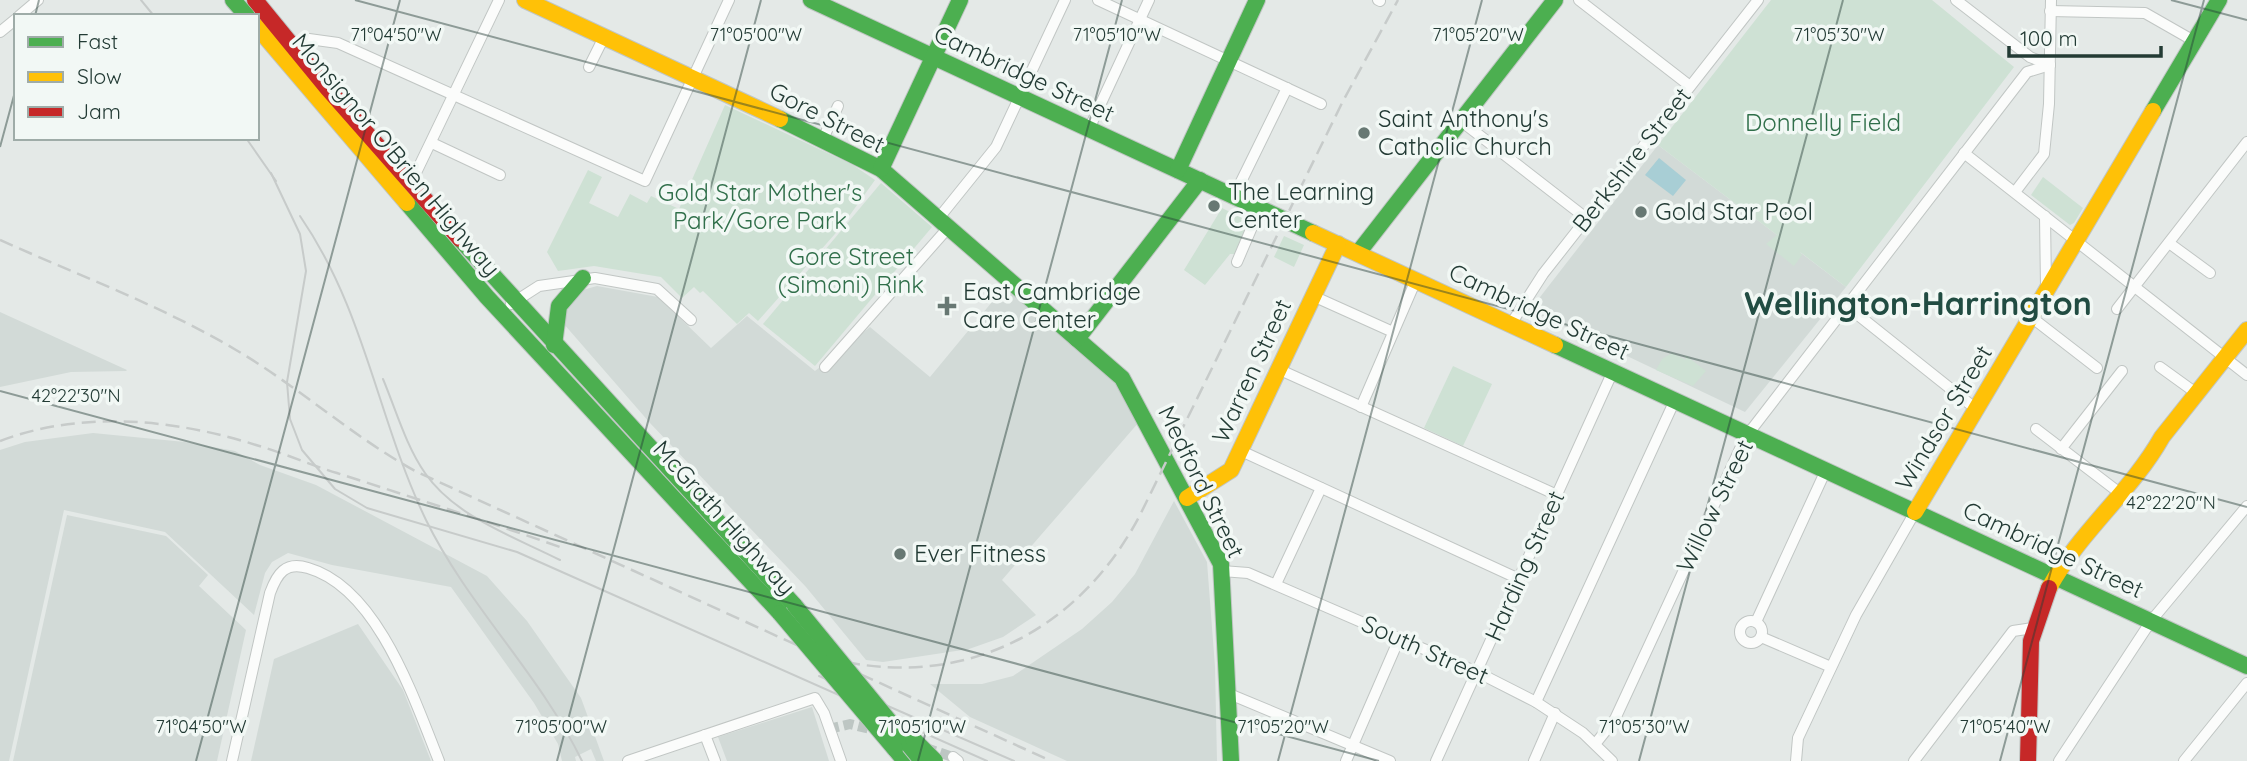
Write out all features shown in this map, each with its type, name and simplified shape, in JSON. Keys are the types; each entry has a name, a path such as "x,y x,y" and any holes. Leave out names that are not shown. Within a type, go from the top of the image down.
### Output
{"main road":[{"name":"Monsignor O'Brien Highway","path":"233,0 258,8 515,301"},
{"name":"Gore Street","path":"525,0 823,139 881,169 1122,378 1130,392"},
{"name":"Cambridge Street","path":"811,0 2247,666"},
{"path":"881,169 960,0"},
{"path":"1178,170 1257,0"},
{"path":"1358,253 1555,0"},
{"name":"Windsor Street","path":"1915,512 2219,0"},
{"name":"Monsignor O'Brien Highway","path":"259,29 502,312"},
{"path":"1077,339 1086,331 1200,180"},
{"name":"Warren Street","path":"1187,498 1226,476 1338,244"},
{"path":"554,345 559,306 583,278"},
{"name":"McGrath Highway","path":"515,301 795,606 880,706 922,761"},
{"name":"McGrath Highway","path":"502,312 720,544 900,755"},
{"path":"2028,761 2033,628 2057,578 2196,393 2247,330"},
{"name":"Medford Street","path":"1130,392 1187,498 1222,571 1231,761"},
{"name":"McGrath Highway","path":"880,706 935,761"}],"street":[{"path":"21,14 38,0"},
{"path":"412,181 499,0"},
{"path":"290,44 309,39 334,41 645,181 729,0"},
{"path":"825,367 943,223 996,147 1065,0"},
{"path":"1098,0 1321,104"},
{"path":"1089,129 1149,0"},
{"path":"1579,0 1690,86"},
{"name":"Berkshire Street","path":"1511,324 1543,274 1758,0"},
{"path":"1958,1 2030,58 2050,65"},
{"path":"2015,192 2044,154 2051,5 2145,13 2194,41"},
{"path":"0,32 14,20"},
{"path":"589,67 604,37"},
{"name":"Willow Street","path":"1596,743 1613,723 1748,434 2027,72 2050,65"},
{"path":"1234,196 1287,88"},
{"path":"823,139 838,106"},
{"path":"1461,121 1586,218"},
{"path":"2117,309 2243,155 2247,142"},
{"path":"432,143 500,175"},
{"path":"1964,153 2247,376"},
{"path":"2045,216 2046,291"},
{"path":"1237,262 1255,220"},
{"path":"2169,243 2210,273"},
{"path":"502,312 539,286 583,278 606,279 657,289 691,320"},
{"path":"1361,407 1416,280"},
{"path":"1313,296 1394,332"},
{"path":"1848,307 1976,409"},
{"path":"2031,317 2097,368"},
{"path":"2160,367 2196,393"},
{"path":"1278,369 1557,495"},
{"name":"Harding Street","path":"1436,761 1613,371"},
{"path":"2061,449 2122,371"},
{"path":"1536,702 1675,400"},
{"path":"2036,429 2121,494"},
{"path":"1239,450 1519,579"},
{"path":"1756,622 1826,470"},
{"path":"1276,584 1321,488"},
{"path":"2059,761 2151,621 2247,506"},
{"name":"Windsor Street","path":"1796,761 1798,738 1831,667 1865,598 1915,512"},
{"path":"232,761 270,593 277,574 286,567 299,565 331,577 344,587 374,625 403,676 439,761"},
{"name":"South Street","path":"1222,571 1242,571 1276,584 1477,672 1555,713 1596,743 1612,761"},
{"path":"1756,622 1762,628 1761,636 1751,643 1741,636 1744,624 1756,622"},
{"path":"1913,761 2013,631 2033,628"},
{"path":"1761,636 1831,667"},
{"path":"1346,761 1399,639"},
{"path":"2185,761 2247,682"},
{"path":"1227,693 1390,761"},
{"path":"628,761 815,698 824,713 841,761"},
{"path":"1534,761 1555,713"},
{"path":"705,735 715,761"}],"shaded area":[{"path":"1658,145 1846,287 1745,412 1530,310"},
{"path":"1006,285 1114,381 1139,422 1002,580 1036,615 1003,637 969,649 883,662 866,660 806,587 650,423 550,308 579,291 597,286 658,297 711,348 747,316 815,371 870,327 930,377"},
{"path":"0,312 127,370 71,372 0,387"},
{"path":"93,433 185,442 235,451 260,465 316,485 487,576 527,621 581,698 604,761 596,761 591,749 575,757 576,761 562,761 558,744 534,703 451,587 332,565 288,553 272,562 265,573 254,615 165,532 64,510 9,761 0,761 0,450 25,442"},
{"path":"1174,501 1207,562 1215,667 1217,761 1067,761 970,717 930,684 982,684 1013,676 1082,629 1112,602 1135,574"},
{"path":"67,515 166,536 208,575 199,586 246,630 217,761 13,761"},
{"path":"358,624 403,690 431,761 251,761 274,659"},
{"path":"812,707 829,761 727,761 718,737"}],"green space":[{"name":"Donnelly Field","path":"1771,0 1932,0 2014,67 1846,287 1800,252 1802,255 1794,266 1766,244 1777,235 1658,145"},
{"name":"Gold Star Mother's Park/Gore Park","path":"725,105 853,165 875,180 842,226 758,321 749,313 737,324 703,291 700,293 694,287 682,298 661,277 594,266 558,271 547,252 588,170 602,177 589,203 618,217 630,194 647,203 651,196 679,209"},
{"path":"2043,177 2083,208 2074,223 2070,225 2031,195"},
{"name":"Gore Street (Simoni) Rink","path":"881,183 932,227 815,366 763,324"},
{"path":"1222,208 1244,219 1243,222 1250,226 1237,254 1230,254 1205,285 1184,270"},
{"path":"1284,236 1304,245 1294,267 1274,257"},
{"path":"1672,353 1686,360 1685,355 1706,371 1693,386 1656,370 1662,359"},
{"path":"1453,366 1492,384 1463,446 1424,428"}],"water":[{"path":"1659,158 1686,180 1673,196 1645,175"}],"tunnel":[{"path":"829,729 850,724 874,730"},
{"path":"926,748 953,757"}],"tram line":[{"path":"141,0 152,14"},
{"path":"247,140 276,181"},
{"path":"271,173 300,234 306,271 287,382 290,419 302,450 335,489 367,508 517,552 987,761"},
{"path":"300,216 341,290 409,482 426,520 462,582 546,699 582,761"},
{"path":"383,379 412,451 438,488 469,514 560,560"},
{"path":"819,676 1014,761"}],"railway":[{"path":"846,662 892,667 937,665 979,656 1018,639 1055,617 1087,588 1116,554 1140,515 1343,101 1398,0"},
{"path":"0,240 149,305 208,334 259,364 417,472 1051,761"},
{"path":"0,441 31,431 95,422 161,424 193,429 266,448 560,547"}],"traffic: fast":[{"path":"233,0 245,14"},
{"path":"811,0 1313,233"},
{"path":"881,169 960,0"},
{"path":"1178,170 1257,0"},
{"path":"1358,253 1555,0"},
{"path":"2153,111 2219,0"},
{"path":"780,119 881,169 1122,378 1221,564 1231,761"},
{"path":"1077,339 1200,180"},
{"path":"407,203 487,297 780,613"},
{"path":"460,239 795,606"},
{"path":"554,345 559,306 583,278"},
{"path":"1555,345 2247,666"},
{"path":"795,606 922,761"},
{"path":"780,613 895,749"},
{"path":"913,739 935,761"},
{"path":"895,749 905,761"}],"traffic: slow":[{"path":"525,0 780,119"},
{"path":"259,29 407,203"},
{"path":"1915,512 2153,111"},
{"path":"1313,233 1555,345"},
{"path":"1187,498 1231,470 1338,244"},
{"path":"2049,588 2075,549 2247,330"}],"traffic: jam":[{"path":"255,0 327,88 460,239"},
{"path":"2028,761 2031,641 2049,588"}],"place":[{"name":"Saint Anthony's Catholic Church","path":"1364,133"},
{"name":"The Learning Center","path":"1214,206"},
{"name":"Gold Star Pool","path":"1641,212"},
{"name":"East Cambridge Care Center","path":"947,306"},
{"name":"Ever Fitness","path":"900,554"}],"district":[{"name":"Wellington-Harrington","path":"1918,304"}]}
